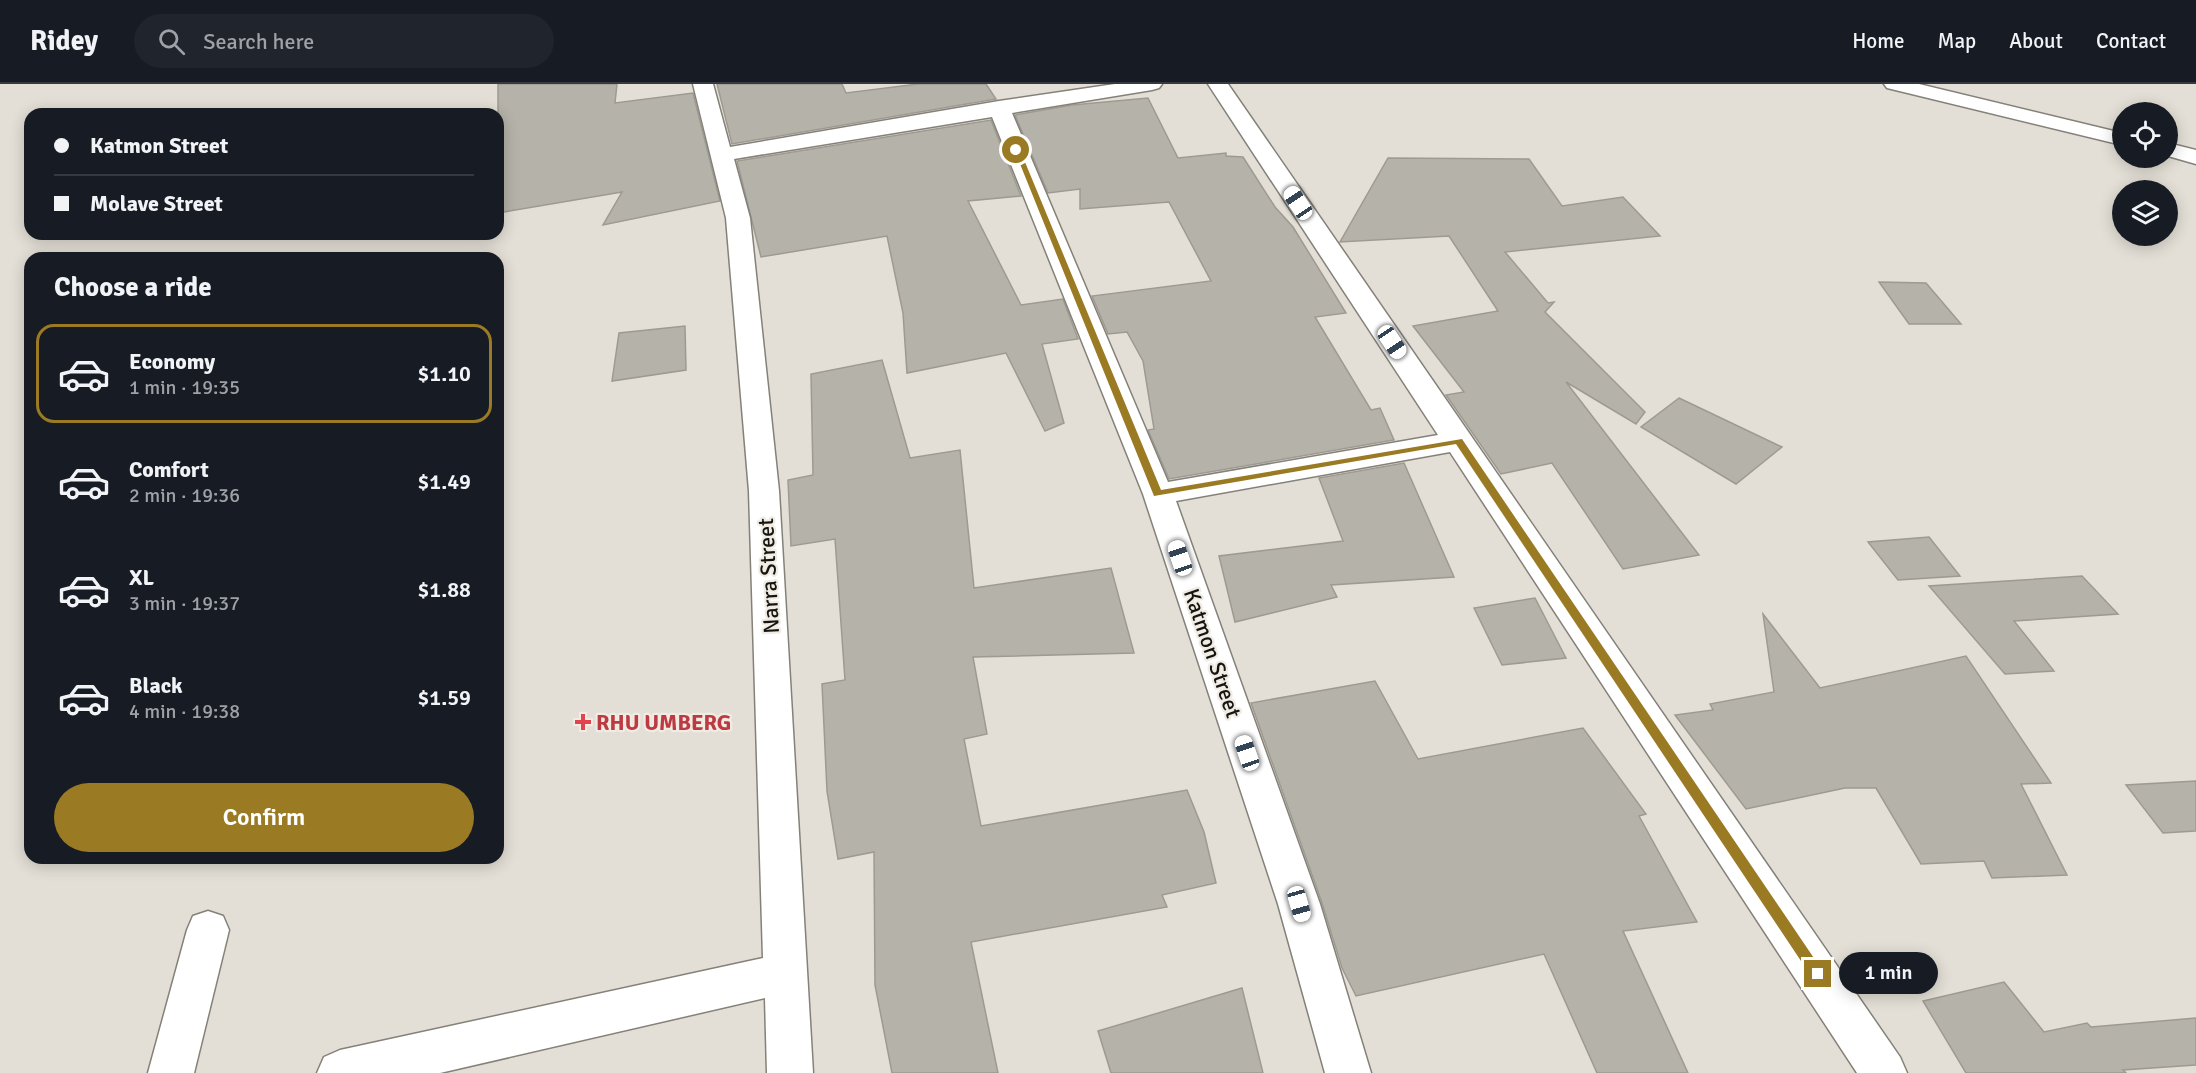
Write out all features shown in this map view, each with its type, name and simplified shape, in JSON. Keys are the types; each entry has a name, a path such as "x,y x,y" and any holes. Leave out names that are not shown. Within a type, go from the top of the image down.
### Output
{"street":[{"name":"Narra Street","path":"702,84 738,218 764,491 790,1073"},
{"path":"721,155 999,107 1152,84"},
{"path":"1218,84 1884,1073"},
{"path":"1894,84 2112,137"},
{"name":"Katmon Street","path":"999,107 1158,494 1299,904 1348,1073"},
{"path":"2178,152 2196,157"},
{"path":"1158,494 1459,441"},
{"path":"171,1073 208,930"},
{"path":"340,1073 786,973"}],"building":[{"path":"498,84 617,84 615,103 693,93 720,201 603,225 622,192 504,212 504,108 498,108"},
{"path":"717,84 842,84 846,93 918,84 986,84 996,99 732,144"},
{"path":"1148,98 1178,158 1226,153 1226,156 1243,157 1275,207 1293,227 1346,313 1315,317 1371,410 1380,408 1394,440 1169,479 1148,430 1154,429 1143,361 1127,332 1108,334 1092,296 1211,281 1169,202 1080,209 1080,189 1048,193 1015,115 1072,105"},
{"path":"991,120 1021,196 968,201 1021,305 1063,299 1078,339 1042,344 1064,423 1045,431 1006,353 907,373 903,313 887,236 761,257 737,161"},
{"path":"1388,158 1529,159 1562,206 1623,197 1660,236 1505,252 1548,303 1554,302 1545,312 1645,412 1636,424 1566,382 1699,555 1623,569 1552,463 1501,474 1446,395 1464,392 1413,326 1498,311 1449,236 1340,242"},
{"path":"1879,282 1926,283 1961,324 1909,324"},
{"path":"685,326 686,370 612,381 619,333"},
{"path":"882,360 910,458 960,450 974,588 1111,568 1134,653 973,657 987,734 964,739 981,826 1187,790 1204,832 1216,883 1162,895 1167,907 971,942 998,1073 892,1073 875,985 874,852 838,859 827,791 822,684 845,680 835,539 791,546 788,480 813,475 811,374"},
{"path":"1679,398 1782,447 1736,484 1641,427"},
{"path":"1404,463 1454,577 1331,585 1337,597 1235,622 1219,556 1343,541 1319,478"},
{"path":"1929,537 1960,576 1898,580 1868,542"},
{"path":"2082,576 2118,614 2014,621 2054,671 2005,674 1929,586"},
{"path":"1535,598 1566,658 1502,665 1474,608"},
{"path":"1763,614 1820,688 1966,656 2051,783 2021,784 2067,875 1992,878 1984,861 1921,864 1876,788 1845,788 1746,809 1675,715 1713,710 1710,704 1774,692"},
{"path":"1375,681 1418,759 1583,728 1646,814 1639,816 1697,922 1623,931 1688,1073 1597,1073 1544,954 1356,996 1342,968 1322,903 1251,703"},
{"path":"2196,781 2196,831 2163,833 2126,785"},
{"path":"2004,982 2044,1032 2087,1023 2091,1027 2196,1018 2196,1065 2123,1070 2126,1073 1966,1073 1923,1001"},
{"path":"1242,988 1263,1073 1111,1073 1098,1031"}],"place":[{"name":"RHU UMBERG","path":"583,722"}],"route":[{"path":"1016,150 1158,494 1459,441 1818,974"}]}
